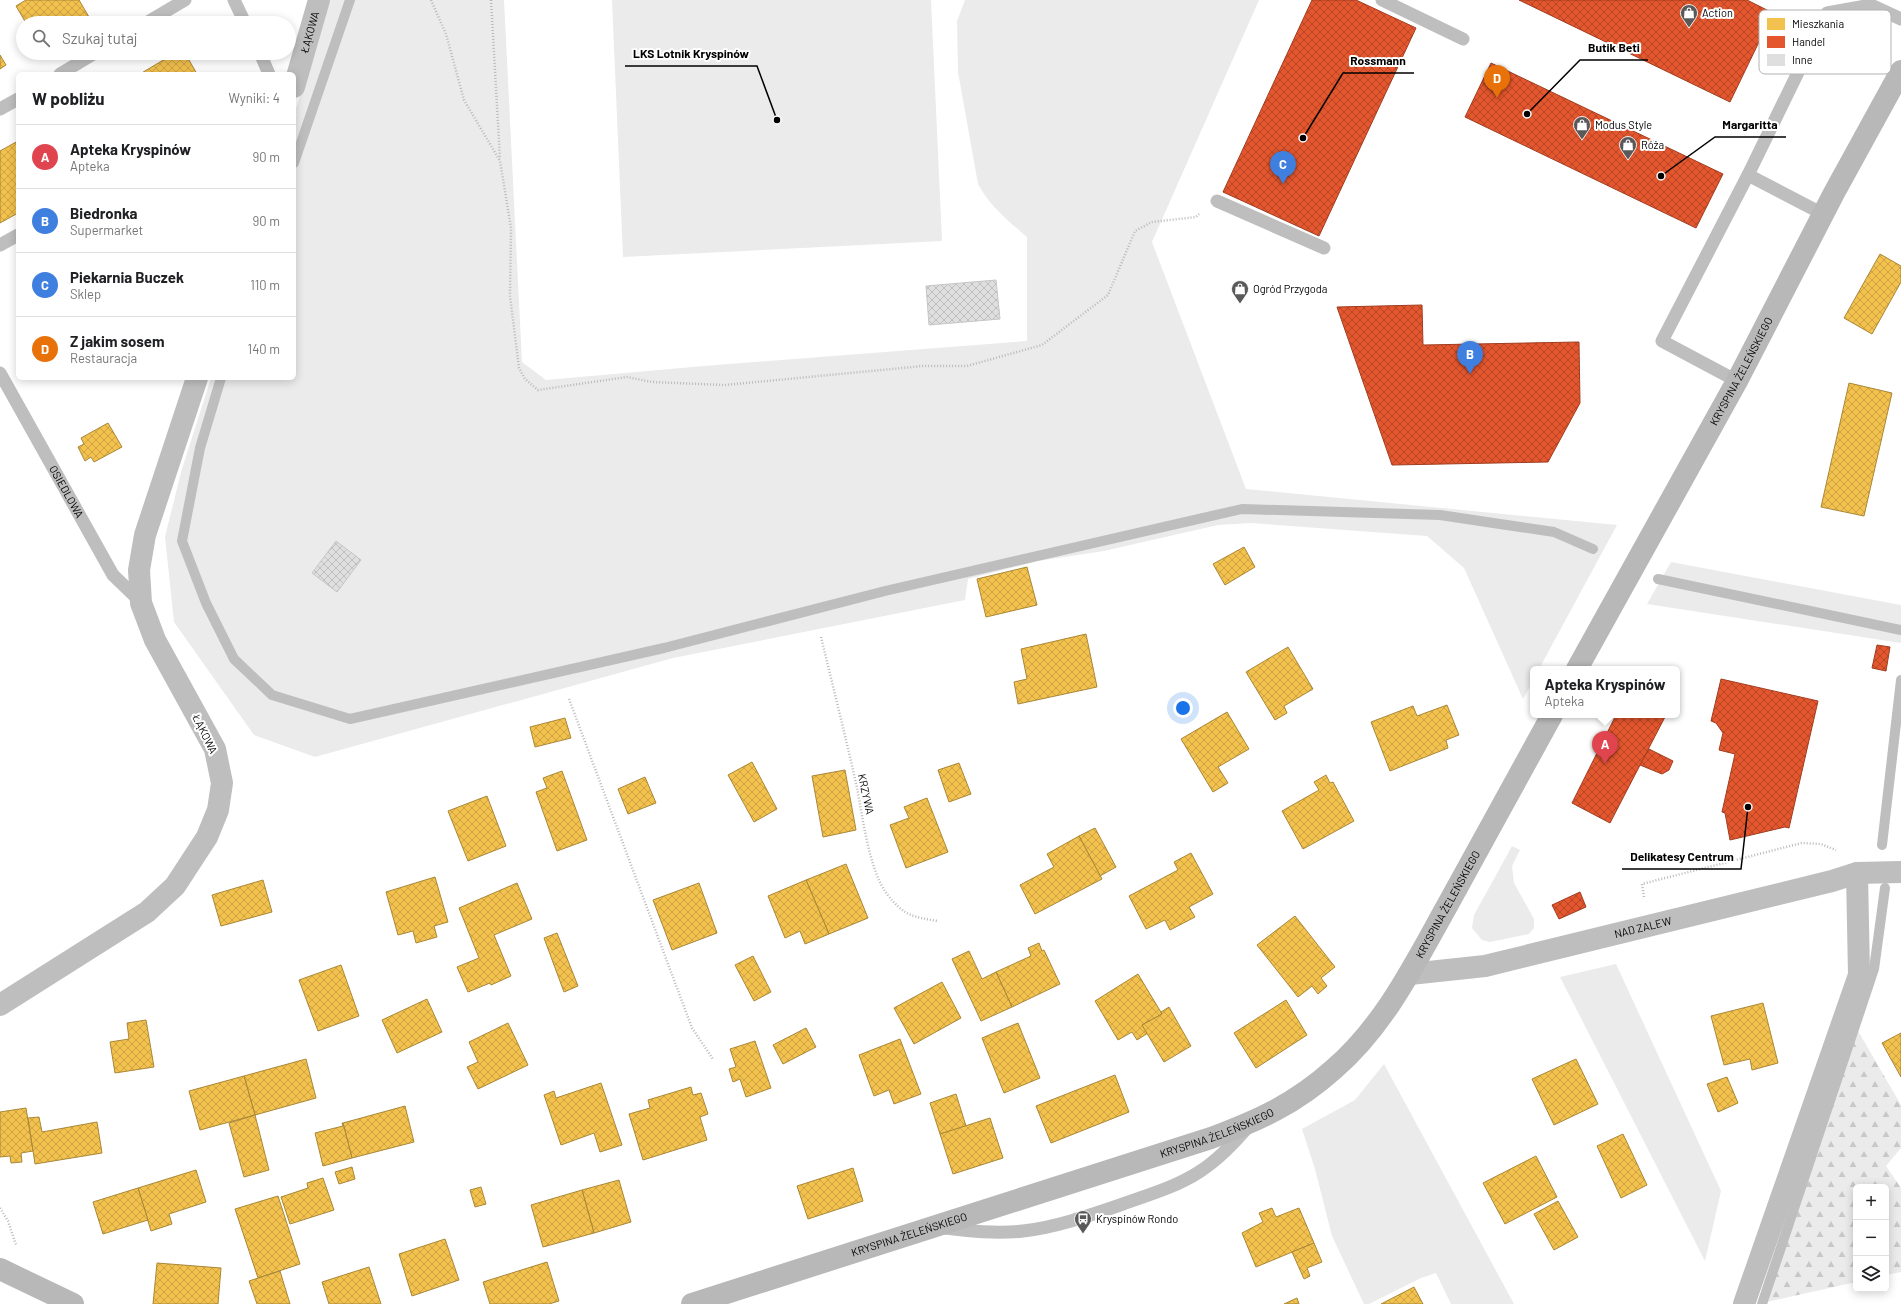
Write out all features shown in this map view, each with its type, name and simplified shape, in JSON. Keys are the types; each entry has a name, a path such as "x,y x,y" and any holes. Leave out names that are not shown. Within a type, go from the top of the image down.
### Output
{"main road":[{"name":"KRYSPINA ŻELEŃSKIEGO","path":"1579,666 1737,381 1823,214 1901,72"},
{"name":"KRYSPINA ŻELEŃSKIEGO","path":"692,1304 1211,1138 1252,1123 1276,1112 1335,1069 1371,1031 1410,974 1550,718"},
{"path":"0,1269 73,1304"}],"street":[{"name":"ŁĄKOWA","path":"296,79 319,0"},
{"name":"ŁĄKOWA","path":"0,1005 147,912 175,886 207,837 218,810 222,784 215,749 155,640 141,602 139,570 145,535 196,380"},
{"name":"NAD ZALEW","path":"1410,974 1485,966 1865,873 1901,872"},
{"path":"1744,1304 1859,975 1865,873"}],"lane":[{"path":"158,16 185,0"},
{"path":"234,0 242,16"},
{"path":"1382,0 1463,39"},
{"path":"1847,10 1871,5 1882,10"},
{"path":"1891,14 1901,19"},
{"path":"63,72 83,60"},
{"path":"263,60 269,72"},
{"path":"1737,381 1662,341 1748,175 1798,74"},
{"path":"0,109 16,100"},
{"path":"1748,175 1823,214"},
{"path":"1217,201 1324,248"},
{"path":"0,245 16,236"},
{"name":"OSIEDLOWA","path":"0,373 112,575 141,602"},
{"path":"932,1227 987,1233 1022,1231 1050,1226 1108,1209 1152,1194 1198,1173 1225,1152 1252,1123"}],"path":[{"path":"431,0 446,34 464,100 500,161"},
{"path":"491,0 500,161 510,228 510,296 519,368 525,379 538,390 627,377 652,382 725,384 923,366 967,366 1042,344 1108,295 1135,231 1152,222 1196,217 1217,201"},
{"name":"KRZYWA","path":"821,637 844,732 874,870 886,892 900,909 914,918 938,921"},
{"path":"569,699 692,1028 713,1059"},
{"path":"1646,903 1642,884 1802,843 1821,844 1835,848 1839,853"}],"green space":[{"path":"330,0 504,0 522,362 546,380 1027,341 1027,237 1006,219 988,199 978,184 958,72 957,21 965,0 1259,0 1152,242 1246,489 1617,525 1541,666 1530,666 1530,686 1523,699 1464,568 1427,536 1251,523 1218,525 1104,551 1038,561 968,579 965,600 673,658 315,757 254,735 174,622 165,537 181,472 210,380 296,380 296,109"},
{"path":"612,0 931,0 942,241 623,257"},
{"path":"1671,562 1901,605 1901,643 1647,604"},
{"path":"1512,846 1520,850 1512,866 1514,883 1534,919 1534,928 1529,934 1490,942 1482,940 1472,928 1474,915"},
{"path":"1616,964 1721,1191 1705,1261 1560,977"},
{"path":"1854,1024 1901,1105 1901,1148 1886,1166 1901,1188 1901,1272 1889,1274 1889,1184 1853,1184 1853,1283 1758,1304"},
{"path":"1384,1064 1514,1304 1451,1304 1436,1273 1421,1278 1369,1304 1364,1304 1332,1236 1315,1169 1302,1129 1355,1100"}],"building: Mieszkania":[{"path":"26,0 79,0 88,16 22,16 16,6"},
{"path":"0,55 6,65 0,69"},
{"path":"163,60 189,60 196,72 143,72"},
{"path":"16,142 16,214 0,223 0,151"},
{"path":"1880,254 1901,266 1901,282 1872,334 1844,318"},
{"path":"1849,383 1892,393 1864,516 1821,507"},
{"path":"108,423 122,447 94,462 91,457 85,461 78,447 84,444 81,438"},
{"path":"1244,547 1255,567 1225,585 1213,564"},
{"path":"1027,567 1037,605 986,617 977,579"},
{"path":"1086,634 1097,687 1018,704 1014,682 1027,679 1021,649"},
{"path":"1288,647 1313,689 1284,706 1287,713 1275,720 1246,672"},
{"path":"1447,705 1459,735 1446,740 1448,748 1390,771 1371,722 1413,706 1417,716"},
{"path":"1227,712 1249,749 1218,767 1228,783 1213,792 1181,739"},
{"path":"565,718 571,738 535,747 530,727"},
{"path":"752,762 777,809 754,822 728,775"},
{"path":"959,763 971,794 949,802 938,770"},
{"path":"845,770 856,830 823,837 812,776"},
{"path":"562,771 587,840 557,851 536,792 547,788 543,778"},
{"path":"1326,775 1330,783 1333,782 1354,821 1303,849 1282,811 1319,790 1314,782"},
{"path":"645,777 656,803 628,814 618,789"},
{"path":"487,796 506,846 468,861 448,811"},
{"path":"927,798 948,852 906,868 890,825 909,818 904,807"},
{"path":"1095,828 1116,867 1100,876 1079,836"},
{"path":"1079,836 1102,879 1035,914 1020,885 1054,867 1047,854"},
{"path":"1191,853 1213,894 1189,907 1195,917 1170,930 1165,920 1146,929 1129,896 1178,870 1174,862"},
{"path":"846,864 868,918 829,934 806,880"},
{"path":"435,877 448,922 434,926 437,937 416,943 413,931 398,935 386,892"},
{"path":"263,880 272,912 221,926 212,895"},
{"path":"806,880 829,934 805,944 800,931 785,938 768,896"},
{"path":"517,883 532,919 494,935 511,976 491,985 490,983 468,992 457,967 479,958 459,908"},
{"path":"699,883 717,933 672,950 653,900"},
{"path":"1295,916 1335,967 1321,978 1327,986 1318,994 1312,986 1298,997 1257,945"},
{"path":"557,933 578,986 564,992 544,938"},
{"path":"1039,943 1042,951 1044,950 1060,984 1012,1007 996,972 1031,956 1028,948"},
{"path":"969,951 982,979 996,972 1012,1007 981,1021 952,959"},
{"path":"753,956 771,992 754,1001 735,965"},
{"path":"341,965 359,1016 318,1031 299,980"},
{"path":"1138,974 1162,1014 1142,1025 1148,1033 1137,1040 1132,1032 1118,1040 1095,1001"},
{"path":"942,982 961,1018 914,1044 894,1008"},
{"path":"427,999 442,1032 397,1053 382,1020"},
{"path":"1286,1000 1307,1035 1256,1068 1234,1033"},
{"path":"1763,1003 1778,1063 1752,1070 1750,1059 1724,1065 1711,1016"},
{"path":"1169,1007 1191,1046 1164,1062 1142,1025 1162,1014 1161,1012"},
{"path":"146,1020 154,1067 115,1073 110,1042 129,1039 127,1023"},
{"path":"508,1023 528,1065 478,1089 467,1067 478,1062 469,1042"},
{"path":"1018,1023 1040,1078 1004,1093 982,1038"},
{"path":"806,1028 816,1047 783,1064 773,1045"},
{"path":"1901,1033 1901,1077 1882,1043"},
{"path":"900,1039 921,1094 894,1104 889,1090 874,1096 859,1055"},
{"path":"755,1041 771,1088 746,1097 740,1079 733,1082 729,1069 736,1067 730,1049"},
{"path":"306,1059 316,1098 255,1115 244,1076"},
{"path":"1576,1059 1598,1104 1554,1125 1532,1079"},
{"path":"1115,1075 1129,1112 1051,1143 1036,1106"},
{"path":"244,1076 255,1115 200,1130 189,1091"},
{"path":"1727,1077 1738,1103 1718,1112 1707,1084"},
{"path":"601,1083 622,1145 600,1152 594,1133 561,1145 544,1095 554,1091 556,1098"},
{"path":"691,1087 693,1095 701,1093 708,1114 700,1117 707,1140 643,1160 629,1114 650,1108 648,1100"},
{"path":"956,1094 966,1126 940,1134 930,1103"},
{"path":"405,1106 414,1142 352,1158 343,1123"},
{"path":"26,1108 33,1151 21,1153 22,1162 11,1163 10,1156 0,1157 0,1112"},
{"path":"255,1115 269,1170 244,1177 229,1123"},
{"path":"39,1117 42,1132 97,1122 102,1153 35,1164 28,1118"},
{"path":"990,1118 1003,1158 953,1174 940,1134"},
{"path":"343,1123 352,1158 323,1166 315,1133 343,1126"},
{"path":"1623,1134 1647,1185 1621,1198 1597,1146"},
{"path":"1536,1156 1557,1197 1505,1224 1483,1183"},
{"path":"352,1167 355,1179 339,1184 335,1172"},
{"path":"853,1168 863,1201 808,1219 797,1186"},
{"path":"196,1170 206,1202 169,1214 172,1224 151,1231 138,1188"},
{"path":"323,1178 334,1210 290,1224 281,1197 308,1188 307,1183"},
{"path":"619,1180 631,1222 594,1233 582,1190"},
{"path":"481,1187 486,1204 475,1207 470,1190"},
{"path":"138,1188 148,1220 103,1234 93,1202"},
{"path":"582,1190 594,1233 543,1247 531,1205"},
{"path":"278,1196 300,1264 258,1278 235,1209"},
{"path":"1558,1201 1578,1237 1554,1250 1534,1214"},
{"path":"1272,1208 1276,1217 1299,1208 1314,1243 1256,1267 1242,1233 1263,1222 1259,1213"},
{"path":"445,1239 459,1280 412,1296 399,1254"},
{"path":"1314,1243 1322,1262 1307,1268 1310,1276 1304,1279 1292,1252"},
{"path":"547,1262 559,1301 549,1304 490,1304 483,1282"},
{"path":"157,1263 221,1268 218,1304 153,1304"},
{"path":"369,1267 381,1304 329,1304 322,1282"},
{"path":"280,1271 290,1304 257,1304 249,1281"},
{"path":"1414,1287 1423,1304 1381,1304"},
{"path":"1297,1298 1299,1304 1284,1304"}],"building: Handel":[{"path":"1312,0 1356,0 1416,28 1319,236 1223,192"},
{"path":"1519,0 1747,0 1767,10 1759,10 1759,42 1730,102"},
{"path":"1491,63 1723,174 1696,228 1465,117"},
{"path":"1422,305 1423,345 1579,342 1580,403 1548,462 1392,465 1337,307"},
{"path":"1877,645 1890,647 1886,671 1872,668"},
{"path":"1721,679 1818,701 1789,828 1785,827 1730,840 1725,813 1722,812 1735,754 1719,750 1723,733 1716,723 1711,721"},
{"path":"1614,718 1664,718 1610,823 1572,803"},
{"path":"1649,749 1673,761 1669,770 1662,774 1640,765"},
{"path":"1580,892 1586,907 1559,919 1552,905"}],"building: Inne":[{"path":"996,280 1000,319 929,325 926,286"},
{"path":"336,541 361,560 337,592 312,573"}],"waterway":[{"path":"296,157 350,0"},
{"path":"220,380 200,448 182,541 206,603 234,659 272,695 350,719 664,648 885,591 1242,509 1440,515 1554,532 1593,549"},
{"path":"1658,579 1901,630"},
{"path":"1882,845 1901,680"},
{"path":"1762,1304 1874,969 1885,888"}],"place":[{"name":"Action","path":"1689,28"},
{"name":"Z jakim sosem","path":"1497,98"},
{"name":"Butik Beti","path":"1527,114"},
{"name":"LKS Lotnik Kryspinów","path":"777,120"},
{"name":"Rossmann","path":"1303,138"},
{"name":"Modus Style","path":"1582,140"},
{"name":"Róża","path":"1628,160"},
{"name":"Margaritta","path":"1661,176"},
{"name":"Piekarnia Buczek","path":"1283,184"},
{"name":"Ogród Przygoda","path":"1240,304"},
{"name":"Biedronka","path":"1470,374"},
{"name":"Apteka Kryspinów","path":"1605,764"},
{"name":"Delikatesy Centrum","path":"1748,807"},
{"name":"Kryspinów Rondo","path":"1083,1234"}]}
